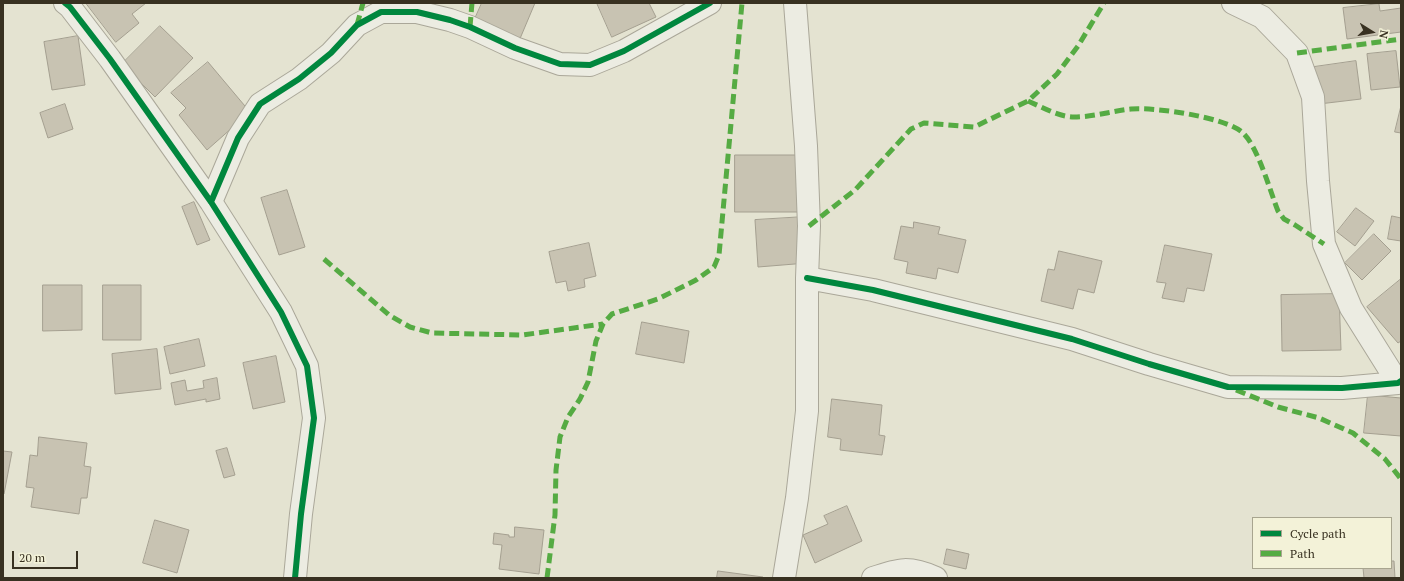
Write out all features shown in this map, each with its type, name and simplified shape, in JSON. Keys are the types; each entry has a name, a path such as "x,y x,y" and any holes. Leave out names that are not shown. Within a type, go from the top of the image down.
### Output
{"street":[{"path":"65,3 70,7 110,58 211,202 281,312 307,366 314,418 301,514 295,578"},
{"path":"211,202 238,138 260,104 299,78 331,53 356,26 381,12 417,12 450,20 470,27 515,48 560,64 590,65 624,51 710,3"},
{"path":"784,578 798,498 807,411 807,278 809,226 806,146 795,3"},
{"path":"807,278 873,290 1072,339 1149,364 1228,387 1342,388 1399,382 1351,308 1324,244 1313,97 1297,53 1262,17 1234,3"},
{"path":"873,578 894,570 913,570 936,578"}],"building":[{"path":"86,3 146,3 132,14 139,23 116,42"},
{"path":"482,3 535,3 519,41 474,21"},
{"path":"597,3 649,3 656,17 612,37"},
{"path":"1379,4 1380,11 1401,8 1401,32 1347,39 1343,8"},
{"path":"160,26 193,58 155,97 122,64"},
{"path":"78,36 85,85 52,90 44,42"},
{"path":"1396,51 1400,87 1371,90 1367,54"},
{"path":"1356,61 1361,99 1319,104 1314,67"},
{"path":"208,62 250,112 207,150 179,115 186,108 171,93"},
{"path":"65,104 73,129 48,138 40,113"},
{"path":"1401,106 1401,133 1395,132"},
{"path":"735,155 800,155 800,212 735,212"},
{"path":"287,190 305,247 279,255 261,198"},
{"path":"194,202 210,240 197,245 182,207"},
{"path":"1356,208 1374,221 1355,246 1337,232"},
{"path":"1392,216 1401,218 1401,241 1388,239"},
{"path":"804,217 807,263 758,267 755,220"},
{"path":"914,222 940,227 938,234 966,240 958,273 938,268 936,279 906,273 908,262 894,259 901,226 913,228"},
{"path":"1374,234 1391,251 1362,280 1345,263"},
{"path":"589,243 596,276 584,279 585,287 568,291 566,281 556,283 549,252"},
{"path":"1165,245 1212,254 1204,291 1187,288 1184,302 1162,298 1166,283 1157,282"},
{"path":"1059,251 1102,261 1094,293 1078,289 1073,309 1041,301 1048,269 1054,270"},
{"path":"1401,279 1401,341 1398,343 1367,307"},
{"path":"43,285 82,285 82,330 43,331"},
{"path":"103,285 141,285 141,340 103,340"},
{"path":"1339,294 1341,350 1282,351 1281,295"},
{"path":"642,322 689,331 684,363 636,354"},
{"path":"199,339 205,366 170,374 164,347"},
{"path":"157,349 161,389 115,394 112,354"},
{"path":"276,356 285,402 253,409 243,363"},
{"path":"217,378 220,399 206,402 206,399 175,405 171,383 185,380 187,391 204,388 203,381"},
{"path":"1368,395 1401,398 1401,436 1364,433"},
{"path":"832,399 882,405 879,435 885,436 882,455 840,450 841,439 828,437"},
{"path":"39,437 87,443 84,466 91,467 87,498 81,498 79,514 31,507 34,488 26,487 30,455 37,456"},
{"path":"227,448 235,475 224,478 216,451"},
{"path":"3,451 12,452 4,494 3,494"},
{"path":"847,506 862,541 815,563 803,535 828,524 824,516"},
{"path":"155,520 189,530 177,573 143,563"},
{"path":"515,527 544,530 539,574 499,569 502,545 493,544 494,533 514,537"},
{"path":"947,549 969,554 966,569 944,564"},
{"path":"1392,561 1394,561 1395,578 1364,578 1363,569 1392,569"},
{"path":"718,571 763,577 763,578 717,578"}],"marked path":[{"path":"357,25 363,3"},
{"path":"470,27 472,3"},
{"path":"547,578 555,515 556,470 560,437 568,417 580,399 588,382 596,341 603,324 612,314 658,299 696,280 714,267 719,255 742,3"},
{"path":"809,226 855,190 911,129 924,123 974,127 1028,101 1057,74 1078,46 1104,3"},
{"path":"1297,53 1401,39"},
{"path":"1028,101 1068,117 1142,109 1173,111 1190,114 1222,122 1234,127 1243,133 1254,148 1278,211 1284,219 1324,244"},
{"path":"324,259 389,315 410,327 432,333 522,335 603,324"},
{"path":"1236,390 1278,407 1319,418 1353,433 1385,459 1401,479"}],"cycle path":[{"path":"65,3 70,7 110,59 211,202 281,312 307,366 314,418 301,514 295,578"},
{"path":"211,202 238,138 260,104 299,79 331,53 357,25 381,12 417,12 450,20 470,27 515,48 560,64 590,65 624,51 710,3"},
{"path":"807,278 873,290 1072,339 1149,364 1228,387 1342,388 1398,383 1401,381"}]}
